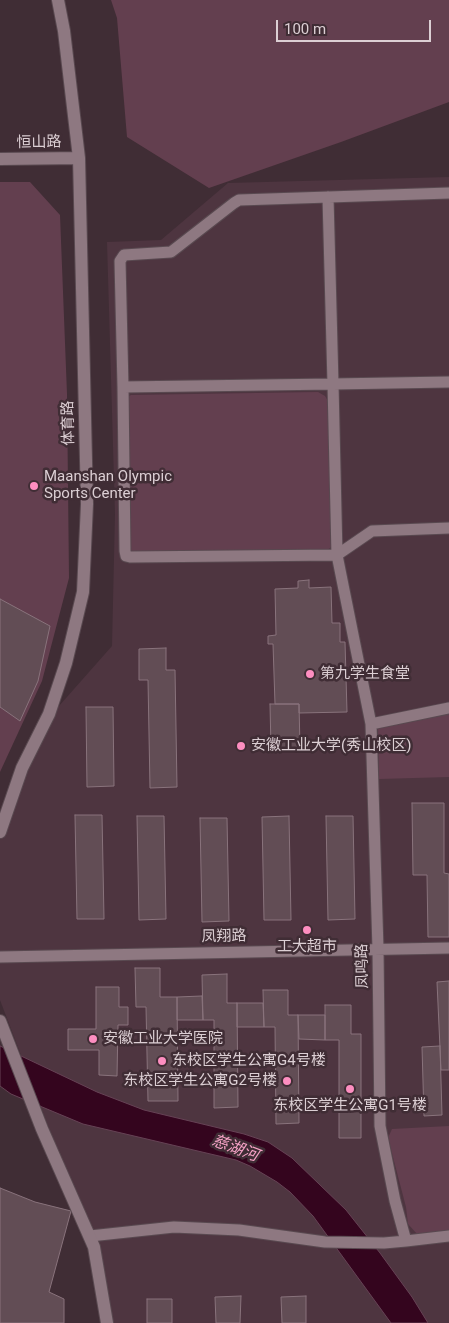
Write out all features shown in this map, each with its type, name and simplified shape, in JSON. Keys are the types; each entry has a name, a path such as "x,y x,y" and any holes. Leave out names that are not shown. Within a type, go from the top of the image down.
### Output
{"street":[{"name":"体育路","path":"0,832 22,768 49,714 66,662 83,592 87,504 79,158 64,31 58,0"},
{"name":"恒山路","path":"0,160 79,158"},
{"path":"449,193 240,200 170,252 124,255 120,261 126,556 337,555 372,531 449,528"},
{"name":"凤鸣路","path":"328,197 337,555 371,724 378,949 380,1126 395,1201 406,1241"},
{"path":"123,387 449,382"},
{"path":"371,724 449,708"},
{"name":"凤翔路","path":"0,957 449,948"},
{"path":"0,1021 42,1129 94,1247 107,1323"},
{"path":"90,1236 174,1227 238,1230 325,1242 384,1244 449,1236"}],"shaded area":[{"path":"111,0 449,0 449,102 209,188 127,137 117,18"},
{"name":"安徽工业大学(秀山校区)","path":"449,177 449,1323 107,1323 90,1236 0,1000 0,832 44,723 112,646 115,514 107,242 161,240 228,183"},
{"name":"Maanshan Olympic Sports Center","path":"0,182 30,182 60,215 67,394 69,578 42,681 0,772"},
{"path":"318,392 325,396 328,401 330,548 326,551 135,553 129,551 126,398 131,395"},
{"path":"449,714 449,777 379,779 378,728"},
{"path":"449,1126 449,1231 418,1235 408,1224 406,1207 388,1138 392,1129"}],"water":[{"name":"慈湖河","path":"0,1046 97,1092 144,1110 244,1134 268,1142 292,1158 346,1210 412,1297 428,1323 391,1323 313,1216 290,1192 277,1182 236,1160 83,1124 11,1094 0,1086"}],"building":[{"name":"第九学生食堂","path":"309,580 309,588 331,587 332,623 340,623 340,642 345,642 347,712 299,713 299,704 275,704 273,644 268,644 268,636 276,635 275,589 298,588 298,581"},
{"path":"0,599 50,626 38,681 20,721 0,707"},
{"path":"166,648 166,670 175,670 177,787 150,788 148,680 139,680 139,649"},
{"path":"270,704 299,704 300,748 271,749"},
{"path":"86,707 113,707 114,786 87,787"},
{"path":"412,803 444,803 444,873 449,874 449,937 428,937 427,875 413,875"},
{"path":"75,815 102,815 104,919 77,919"},
{"path":"137,816 164,816 166,919 139,920"},
{"path":"289,816 291,920 264,920 262,817"},
{"path":"326,816 353,816 355,919 328,920"},
{"path":"200,818 227,818 229,921 202,922"},
{"name":"东校区学生公寓G4号楼","path":"135,968 160,968 160,997 177,997 178,1101 148,1101 146,1007 136,1007"},
{"path":"227,974 227,1003 237,1003 238,1107 214,1108 214,1020 203,1020 202,975"},
{"path":"449,981 449,1070 441,1070 437,982"},
{"name":"安徽工业大学医院","path":"96,987 119,987 119,1007 128,1007 128,1025 118,1025 117,1076 99,1075 99,1050 68,1050 68,1029 96,1029"},
{"name":"东校区学生公寓G2号楼","path":"263,990 288,990 288,1015 298,1015 299,1123 276,1124 275,1027 264,1027"},
{"path":"202,996 203,1020 177,1020 177,997"},
{"path":"237,1003 263,1003 264,1027 237,1027"},
{"name":"东校区学生公寓G1号楼","path":"325,1005 351,1005 351,1034 361,1034 361,1138 339,1138 339,1040 325,1040"},
{"path":"298,1015 325,1015 325,1040 299,1039"},
{"path":"440,1046 442,1115 424,1116 422,1047"},
{"path":"0,1188 35,1202 71,1211 49,1292 64,1299 64,1323 0,1323"},
{"path":"241,1296 240,1323 216,1323 215,1297"},
{"path":"306,1296 306,1323 282,1323 281,1297"},
{"path":"147,1299 172,1299 172,1323 147,1323"}],"place":[{"name":"Maanshan Olympic Sports Center","path":"34,486"},
{"name":"第九学生食堂","path":"310,674"},
{"name":"安徽工业大学(秀山校区)","path":"241,746"},
{"name":"工大超市","path":"307,930"},
{"name":"安徽工业大学医院","path":"93,1039"},
{"name":"东校区学生公寓G4号楼","path":"162,1061"},
{"name":"东校区学生公寓G2号楼","path":"287,1081"},
{"name":"东校区学生公寓G1号楼","path":"350,1089"}]}
